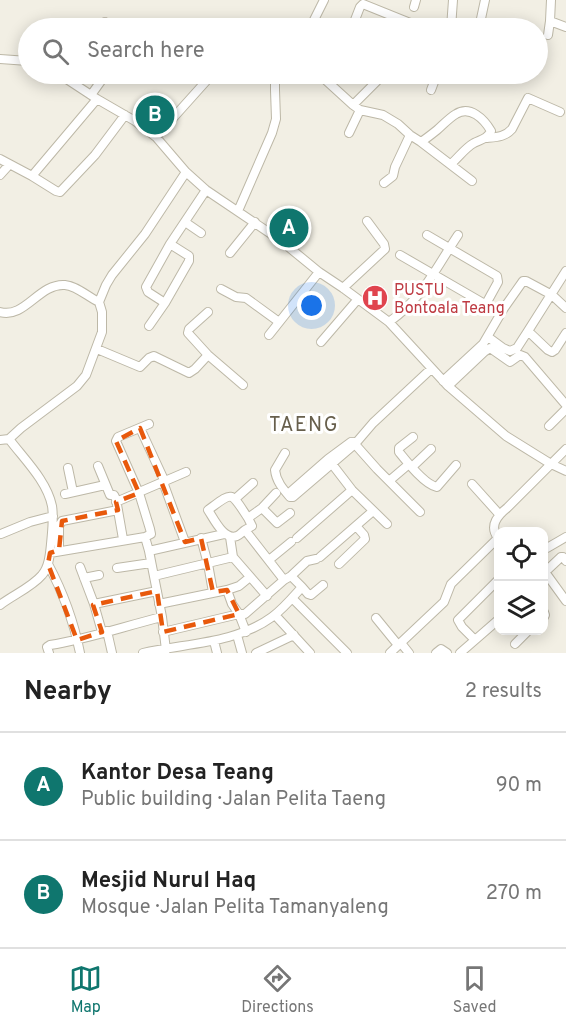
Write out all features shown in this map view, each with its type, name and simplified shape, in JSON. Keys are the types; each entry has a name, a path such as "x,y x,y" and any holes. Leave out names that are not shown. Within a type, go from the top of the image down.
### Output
{"street":[{"path":"315,18 324,0"},
{"path":"452,18 453,0"},
{"path":"481,18 485,0"},
{"path":"548,35 551,0"},
{"path":"356,18 363,4 398,18"},
{"path":"550,21 566,27"},
{"path":"0,59 18,61"},
{"path":"75,84 156,137 186,172 206,190 255,222 389,322 445,383 506,436 566,471"},
{"path":"32,176 94,97 101,84"},
{"path":"156,137 204,84"},
{"path":"238,211 272,133 276,119 275,84"},
{"path":"331,84 357,108 383,115 398,124 472,180"},
{"path":"349,133 357,108 375,84"},
{"path":"431,90 433,84"},
{"path":"451,164 471,145 486,138 501,137 509,132 528,98 560,112"},
{"path":"421,142 457,113 466,111 479,116 487,124 491,132 486,138"},
{"path":"0,159 60,192 95,155 124,115"},
{"path":"384,183 393,176 394,167 410,135"},
{"path":"0,175 9,165"},
{"path":"0,440 9,440 82,381 102,332 102,312 99,302 106,285 145,234 186,172"},
{"path":"165,303 148,292 146,287 170,244 206,190"},
{"path":"343,288 384,251 384,244 367,221"},
{"path":"185,222 201,233"},
{"path":"230,253 255,222"},
{"path":"400,255 483,303 488,301 498,282 497,276 427,235"},
{"path":"389,322 414,301 423,290 458,235"},
{"path":"148,326 165,303 190,258 185,252 170,244"},
{"path":"488,337 510,351 517,348 566,271"},
{"path":"269,335 319,272"},
{"path":"445,383 488,337 504,308 523,281 552,295 566,308"},
{"path":"0,312 5,314 15,312 47,289 62,285 74,287 99,302"},
{"path":"221,289 236,297 246,298 279,322"},
{"path":"321,342 358,299"},
{"path":"208,312 188,331 189,335 243,385"},
{"path":"528,331 552,352 566,333"},
{"path":"445,383 490,348 510,362 520,355 525,357 566,407 549,426"},
{"path":"96,349 140,368 153,356 189,373 208,355"},
{"path":"322,469 332,464 431,369"},
{"path":"50,553 149,535 151,531 139,493 116,441 118,437 149,424"},
{"path":"140,428 164,482 185,542"},
{"path":"413,436 399,452 434,487 437,487 456,465"},
{"path":"0,605 41,576 48,564 53,516 52,504 43,485 9,440"},
{"path":"285,453 275,472 279,482 292,498 355,442"},
{"path":"355,442 420,512"},
{"path":"494,527 499,514 566,449"},
{"path":"389,481 431,450"},
{"path":"332,464 352,490 387,524"},
{"path":"98,466 110,495 115,496 123,540"},
{"path":"68,468 69,493 105,485"},
{"path":"59,551 59,526 62,521 117,506 139,493 186,472"},
{"path":"235,499 253,483"},
{"path":"472,484 499,514"},
{"path":"268,560 352,490"},
{"path":"249,518 276,494"},
{"path":"149,551 201,538 235,537 252,526 249,518 231,496 226,496 201,516"},
{"path":"262,508 277,523 290,513"},
{"path":"208,510 227,536 233,557 267,596"},
{"path":"163,632 247,613 307,561 318,558 373,511"},
{"path":"1,534 30,522 53,516"},
{"path":"339,564 364,539 364,535 356,526"},
{"path":"245,530 268,560 308,594 311,595 323,585"},
{"path":"145,537 162,617 166,650"},
{"path":"548,547 566,537"},
{"path":"201,538 213,592"},
{"path":"390,653 444,602 451,584 494,542"},
{"path":"154,576 233,557"},
{"path":"548,568 561,557 564,559"},
{"path":"117,568 151,563"},
{"path":"48,564 66,606 80,653"},
{"path":"80,567 112,653"},
{"path":"84,578 99,575"},
{"path":"159,604 227,590 239,586 250,577"},
{"path":"548,577 566,601"},
{"path":"475,640 458,620 497,581"},
{"path":"143,653 191,649 246,632 275,615 302,587"},
{"path":"227,590 246,632"},
{"path":"94,604 157,591"},
{"path":"292,598 348,653"},
{"path":"275,615 310,653"},
{"path":"49,653 48,646 162,617"},
{"path":"376,618 409,653"},
{"path":"460,653 494,624"},
{"path":"237,634 242,653"},
{"path":"256,653 294,635"},
{"path":"515,644 524,635"},
{"path":"214,641 217,653"},
{"path":"436,653 442,649 447,653"}],"highlighted area":[{"path":"140,428 185,542 201,538 213,592 227,590 239,614 163,632 157,591 93,605 102,632 77,640 48,564 50,553 59,550 62,521 118,510 116,502 139,493 116,441"}],"place":[{"name":"Mesjid Nurul Haq","path":"155,115"},
{"name":"Kantor Desa Teang","path":"289,228"},
{"name":"PUSTU Bontoala Teang","path":"375,298"}],"district":[{"name":"TAENG","path":"304,424"}]}
